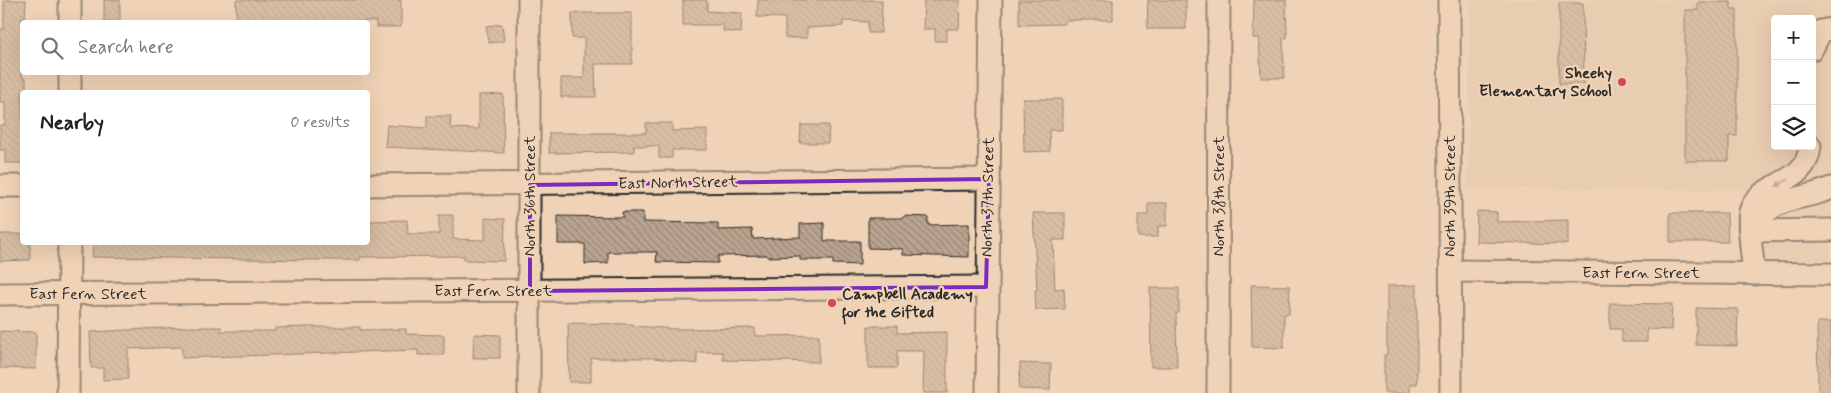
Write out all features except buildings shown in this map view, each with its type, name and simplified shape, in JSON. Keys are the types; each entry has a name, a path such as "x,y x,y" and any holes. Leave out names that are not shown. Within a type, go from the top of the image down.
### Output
{"street":[{"path":"70,0 70,20"},
{"name":"North 36th Street","path":"529,0 529,393"},
{"name":"North 37th Street","path":"987,393 986,287 991,0"},
{"name":"North 38th Street","path":"1218,393 1219,0"},
{"name":"North 39th Street","path":"1449,0 1451,393"},
{"path":"1816,40 1821,31 1831,29"},
{"path":"70,75 70,90"},
{"path":"1754,274 1750,211 1761,195 1795,176 1809,158 1810,150"},
{"name":"East North Street","path":"370,186 989,179"},
{"path":"0,186 20,186"},
{"path":"1751,231 1769,210 1790,199 1818,194 1831,188"},
{"path":"1751,231 1831,230"},
{"path":"68,393 69,245"},
{"name":"East Fern Street","path":"1451,271 1831,274"},
{"name":"East Fern Street","path":"0,294 986,287"}],"highlighted area":[{"path":"989,179 986,287 530,291 530,185"}],"shaded area":[{"name":"Sheehy Elementary School","path":"1470,0 1831,0 1831,260 1742,260 1743,190 1468,188"}],"place":[{"name":"Sheehy Elementary School","path":"1622,82"},
{"name":"Campbell Academy for the Gifted","path":"832,303"}]}
